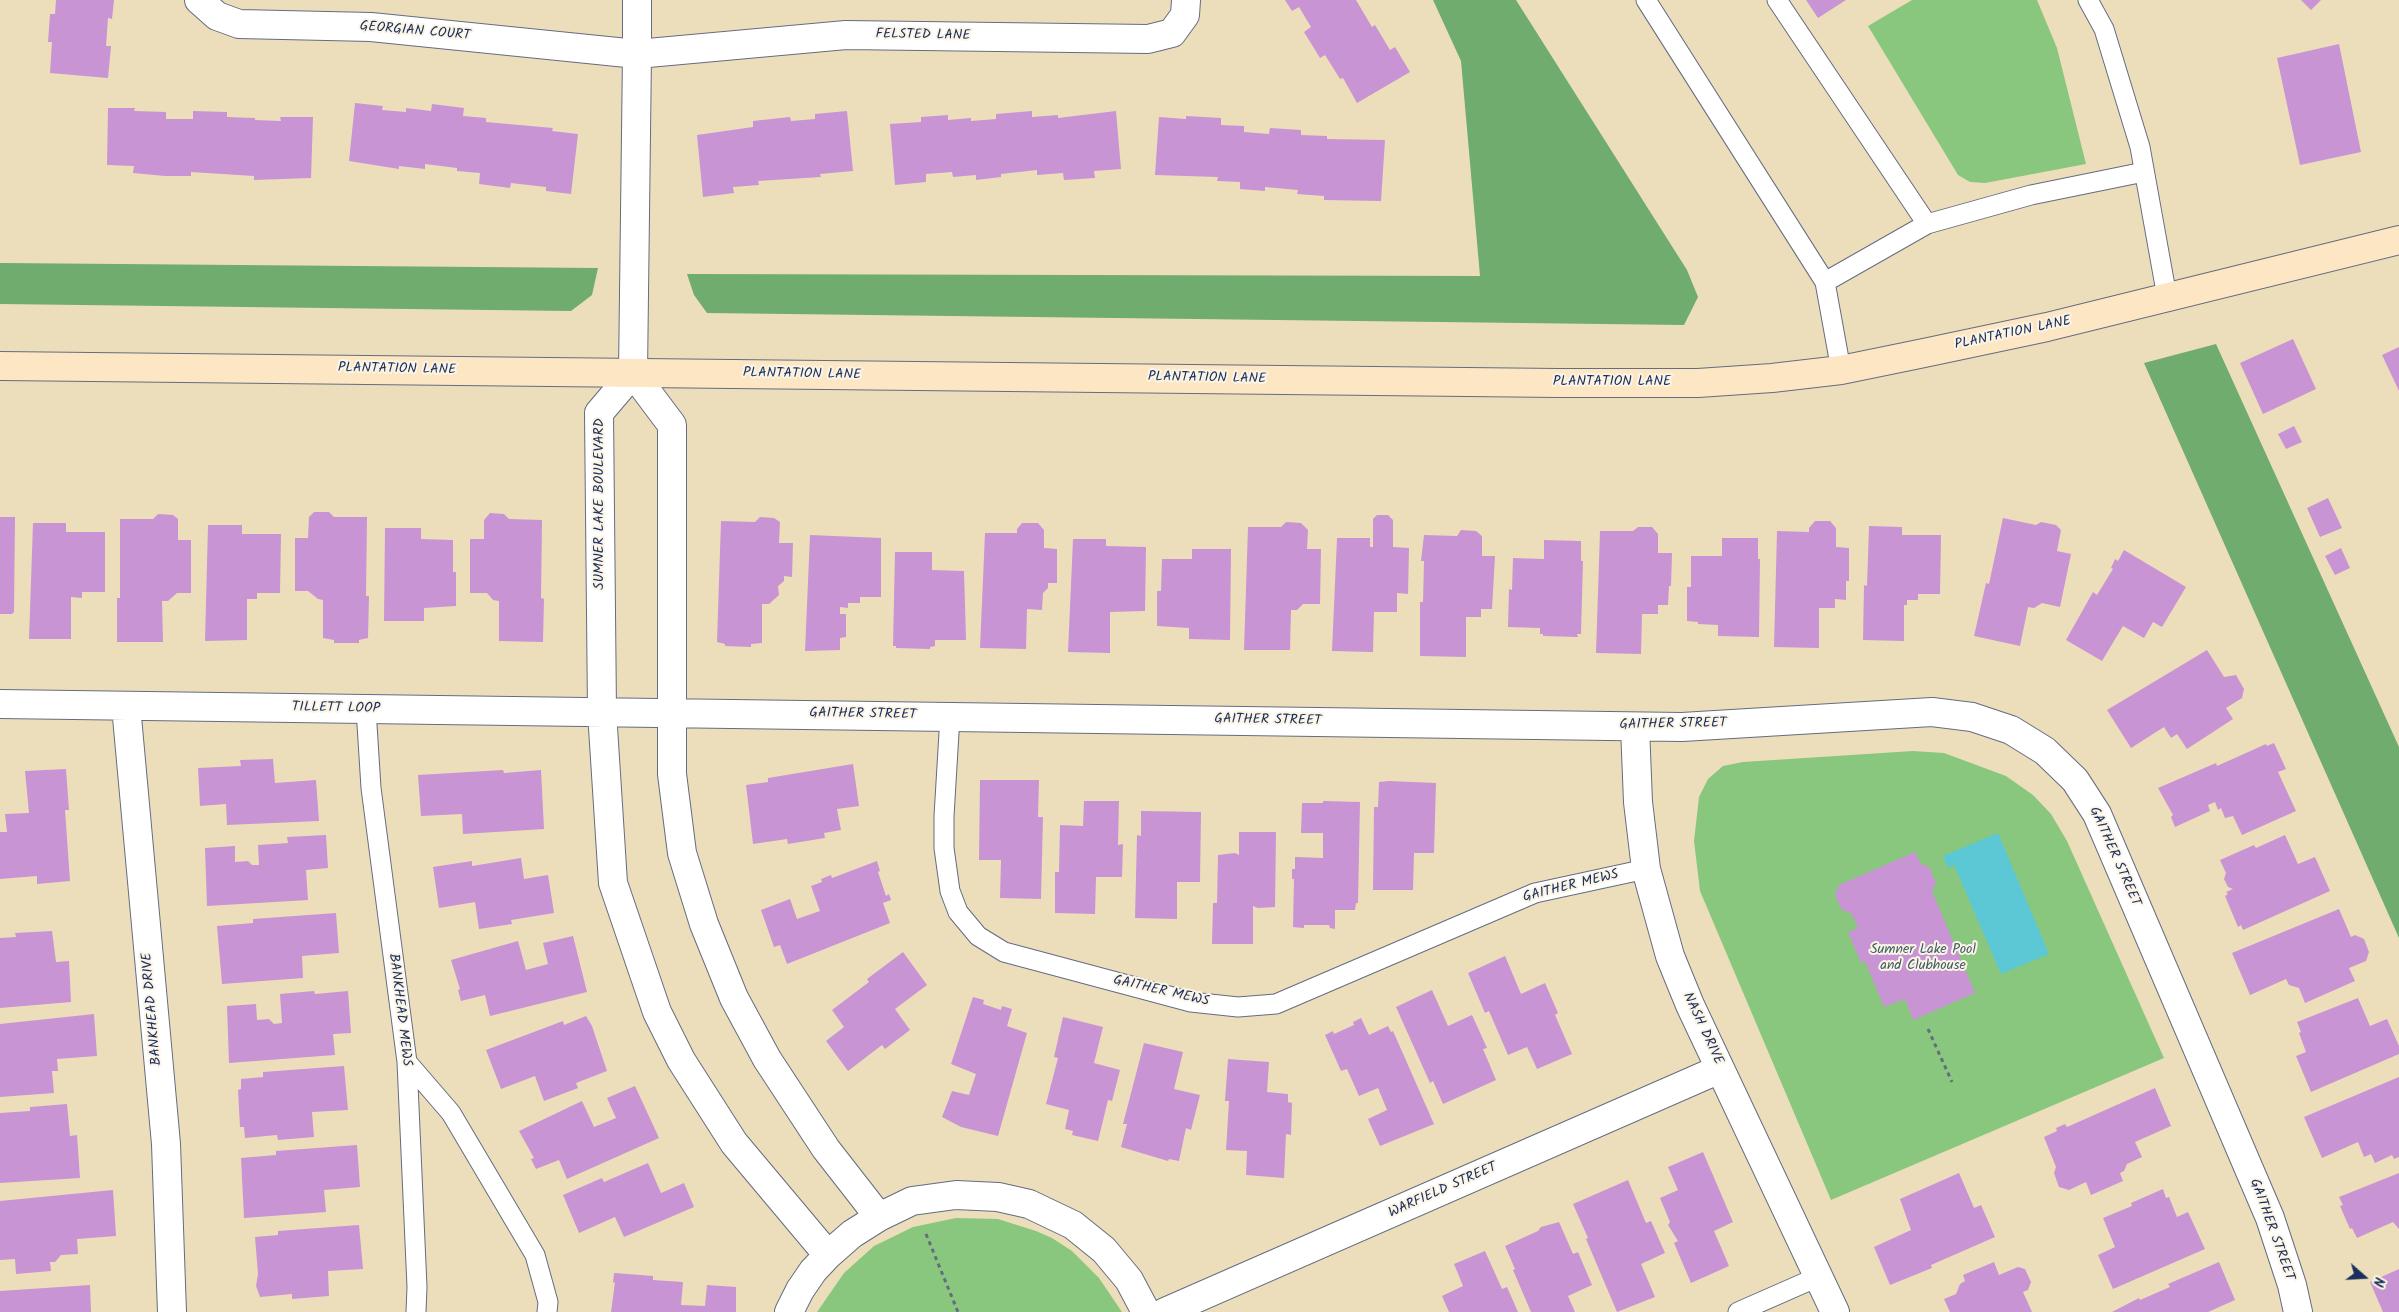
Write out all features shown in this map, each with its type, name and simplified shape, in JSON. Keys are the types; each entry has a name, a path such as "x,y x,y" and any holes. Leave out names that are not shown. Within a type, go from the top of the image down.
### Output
{"street":[{"name":"GEORGIAN COURT","path":"199,0 217,16 239,24 371,27 637,54"},
{"path":"637,0 633,373 672,425 672,774 682,853 704,924 730,989 767,1059 826,1149 879,1217"},
{"name":"FELSTED LANE","path":"637,54 846,35 1148,39 1172,32 1185,14 1186,0"},
{"name":"PLANTATION LANE","path":"0,366 1636,383 1772,378 1840,370 2047,327 2399,240"},
{"name":"SUMNER LAKE BOULEVARD","path":"633,373 599,413 602,712 613,883 658,1012 681,1060 734,1143 828,1255"},
{"name":"TILLETT LOOP","path":"0,704 672,712"},
{"name":"BANKHEAD DRIVE","path":"126,706 166,1144 172,1312"},
{"name":"GAITHER STREET","path":"672,712 1635,727 1682,727 1932,712 1972,717 2011,730 2045,751 2075,780 2097,814 2270,1218 2292,1285 2298,1312"},
{"name":"NASH DRIVE","path":"1635,727 1638,802 1646,869 1679,980 1820,1276 1835,1312"},
{"name":"WARFIELD STREET","path":"1165,1312 1720,1069"},
{"path":"789,1312 800,1290 828,1255 852,1234 879,1217 912,1201 956,1194 998,1196 1029,1204 1073,1225 1104,1250 1129,1280 1146,1312"}],"lane":[{"path":"1646,0 1826,282 1840,370"},
{"path":"1777,0 1927,224"},
{"path":"2088,0 2104,29 2140,147 2167,297"},
{"path":"1826,282 1927,224 2032,196 2144,172"},
{"name":"BANKHEAD MEWS","path":"366,709 371,788 407,1062 417,1287 416,1312"},
{"name":"GAITHER MEWS","path":"950,716 944,848 950,891 958,912 978,936 1004,952 1191,1002 1238,1007 1276,1004 1535,893 1646,869"},
{"path":"407,1062 450,1113 535,1255 548,1302 547,1312"},
{"path":"1738,1312 1820,1276"}],"path":[{"path":"1928,1029 1952,1082"},
{"path":"912,1201 958,1312"}],"green space":[{"path":"1433,0 1516,0 1687,270 1698,297 1684,325 707,313 694,295 687,274 1480,276 1461,61"},
{"path":"1912,0 2037,0 2057,48 2086,164 1985,183 1970,182 1958,175 1868,26"},
{"path":"0,263 598,268 592,295 571,311 0,304"},
{"path":"2216,344 2399,747 2399,938 2144,363"},
{"name":"Sumner Lake Pool and Clubhouse","path":"1913,751 1944,753 2006,776 2033,795 2051,814 2067,841 2164,1058 1831,1200 1700,891 1694,841 1699,797 1708,779 1723,766 1743,762"},
{"path":"956,1218 998,1219 1052,1238 1072,1251 1099,1278 1122,1312 817,1312 844,1273 874,1246 913,1227"}],"water":[{"path":"1998,833 2049,954 2001,974 1954,865 1948,868 1943,856"}],"building":[{"path":"56,0 114,0 112,19 108,18 106,46 111,46 108,78 50,73 52,42 48,42 50,14 55,14"},
{"path":"1285,0 1356,0 1372,27 1375,25 1390,50 1395,47 1410,72 1357,103 1343,78 1340,79 1325,55 1320,58 1304,32 1311,27 1299,7 1292,11"},
{"path":"1806,0 1846,0 1818,18"},
{"path":"2301,0 2321,0 2311,10"},
{"path":"2339,44 2361,152 2300,165 2277,58"},
{"path":"355,103 383,106 382,110 406,112 406,108 431,111 432,104 464,108 463,116 486,118 486,122 553,128 552,131 578,134 571,194 546,191 546,187 511,183 510,188 479,184 480,173 457,171 457,168 425,164 425,169 399,166 399,169 349,161"},
{"path":"108,108 135,108 134,111 166,112 166,119 193,119 193,111 227,112 227,117 255,118 255,120 281,121 280,117 313,117 311,178 254,180 254,176 191,172 191,176 165,176 133,173 134,166 107,165"},
{"path":"847,111 853,171 820,174 821,177 758,181 759,185 733,187 734,193 703,197 697,135 753,127 753,121 790,117 791,121 815,119 815,114"},
{"path":"1032,111 1032,117 1058,115 1058,118 1116,111 1121,169 1094,171 1095,178 1064,180 1063,173 1037,175 1037,170 1001,174 1001,177 976,180 976,175 953,177 952,172 926,174 926,182 895,185 890,124 921,122 921,117 948,115 948,120 971,118 971,121 996,119 996,114"},
{"path":"1186,116 1221,118 1221,125 1244,126 1244,132 1269,134 1270,128 1301,130 1301,135 1327,136 1327,139 1385,140 1381,201 1324,200 1324,196 1297,194 1298,190 1265,187 1265,191 1240,189 1240,182 1217,181 1218,177 1155,175 1159,117 1186,119"},
{"path":"2293,339 2316,389 2263,414 2240,363"},
{"path":"2399,347 2399,391 2382,355"},
{"path":"2294,426 2302,442 2286,449 2278,434"},
{"path":"2328,498 2342,528 2320,537 2307,508"},
{"path":"314,512 329,512 334,517 367,517 366,596 369,596 368,638 359,640 359,643 334,643 334,640 323,638 323,600 318,599 308,591 295,591 295,538 308,538 309,517"},
{"path":"490,513 504,514 509,519 542,520 541,598 544,599 543,642 499,641 499,601 493,600 487,593 470,593 470,539 484,539 484,520"},
{"path":"158,514 173,515 178,519 178,540 191,540 191,593 177,593 168,601 162,601 163,642 117,642 117,598 120,598 120,519 153,519"},
{"path":"1377,515 1388,515 1393,520 1393,547 1409,548 1408,594 1397,593 1397,612 1374,612 1373,652 1332,651 1337,538 1370,538 1370,547 1373,547 1373,519"},
{"path":"0,517 15,517 14,612 12,614 0,614"},
{"path":"760,517 774,518 780,522 779,543 793,543 792,577 784,576 784,581 778,586 779,595 769,604 762,604 762,643 751,644 751,647 725,646 725,644 717,642 721,521 755,522"},
{"path":"2003,518 2036,525 2041,522 2056,525 2061,530 2057,551 2071,554 2060,607 2042,603 2034,608 2028,607 2020,646 1974,636 1986,583 1989,584"},
{"path":"1815,521 1830,521 1836,528 1836,547 1849,548 1849,581 1846,581 1846,600 1835,599 1835,608 1819,608 1819,648 1774,647 1777,531 1809,532 1809,528"},
{"path":"1286,522 1301,523 1308,530 1307,549 1321,549 1320,604 1303,604 1297,610 1291,610 1290,650 1244,650 1248,527 1281,527"},
{"path":"33,523 66,523 66,532 105,532 105,592 82,592 82,598 71,597 71,639 29,639"},
{"path":"1022,523 1038,523 1044,530 1044,548 1057,549 1057,583 1048,583 1048,588 1043,593 1042,610 1027,609 1026,649 980,648 985,533 1017,533 1017,529"},
{"path":"208,525 242,525 242,534 281,534 280,593 257,593 257,599 247,599 247,640 205,641"},
{"path":"1869,526 1902,527 1902,535 1941,535 1940,594 1918,594 1918,600 1907,600 1907,605 1904,605 1904,641 1863,640 1864,585 1867,586"},
{"path":"1638,527 1652,527 1658,534 1658,553 1672,553 1671,586 1669,586 1668,605 1658,605 1658,614 1642,614 1641,654 1596,653 1600,531 1633,531"},
{"path":"385,528 421,528 421,539 453,540 453,572 456,572 456,606 424,608 424,621 384,621"},
{"path":"1461,530 1476,531 1482,536 1482,556 1495,556 1492,609 1481,609 1481,617 1466,617 1466,657 1420,656 1420,602 1423,602 1424,561 1421,561 1424,535 1457,536"},
{"path":"810,535 881,538 881,597 860,597 860,603 848,603 848,608 840,607 840,614 846,614 846,637 840,638 840,650 805,651"},
{"path":"1722,538 1758,538 1758,559 1760,559 1759,637 1718,636 1718,625 1698,624 1698,622 1687,621 1687,587 1691,587 1691,556 1722,556"},
{"path":"1073,539 1106,539 1106,546 1146,547 1145,611 1110,612 1110,653 1068,652"},
{"path":"1544,540 1581,541 1581,561 1583,561 1581,634 1577,634 1578,637 1543,636 1543,634 1540,634 1540,628 1508,627 1509,589 1512,590 1513,558 1544,559"},
{"path":"2341,548 2350,568 2335,575 2325,556"},
{"path":"1192,549 1231,549 1230,640 1189,639 1189,628 1157,626 1157,591 1161,591 1162,559 1192,559"},
{"path":"2124,550 2186,587 2162,627 2153,622 2144,638 2123,626 2102,661 2066,640 2093,592 2097,595 2113,569 2111,568 2115,559 2118,561"},
{"path":"895,552 932,552 932,570 964,571 966,640 935,640 935,646 930,647 930,649 896,648 896,646 893,646"},
{"path":"2207,650 2224,677 2236,675 2244,689 2242,698 2226,708 2233,719 2187,749 2177,734 2171,738 2164,727 2131,748 2107,710"},
{"path":"2274,743 2286,769 2278,772 2296,811 2242,835 2233,816 2225,818 2221,808 2218,810 2215,802 2208,805 2210,811 2175,827 2171,817 2173,815 2158,788 2216,763 2217,766 2266,744 2267,746"},
{"path":"273,759 275,783 316,780 319,821 227,825 226,804 200,806 198,768 241,766 240,760"},
{"path":"853,764 859,806 837,809 841,830 824,833 825,838 788,844 787,839 753,844 746,785 768,782 768,778"},
{"path":"66,769 69,810 65,810 70,881 37,884 37,876 0,879 0,832 7,832 5,814 29,813 25,771"},
{"path":"503,770 504,773 541,770 544,829 463,834 462,814 421,816 418,775"},
{"path":"980,780 1039,780 1038,817 1043,817 1041,899 1000,898 1001,860 979,860"},
{"path":"1379,782 1436,783 1434,853 1414,853 1413,890 1373,890 1374,807 1378,807"},
{"path":"1084,801 1119,801 1118,845 1123,844 1122,877 1096,877 1095,914 1055,913 1055,872 1059,872 1060,825 1083,826"},
{"path":"1323,801 1360,802 1358,903 1356,903 1355,910 1335,910 1335,929 1330,928 1329,925 1304,925 1304,928 1293,927 1294,879 1292,879 1292,869 1295,869 1295,857 1323,858 1323,833 1301,833 1302,803 1323,803"},
{"path":"1141,811 1201,812 1200,882 1177,882 1177,919 1135,918 1137,835 1141,836"},
{"path":"1239,832 1276,832 1275,907 1258,908 1253,906 1253,944 1212,944 1213,903 1217,903 1218,855 1235,853 1239,855"},
{"path":"326,835 328,868 306,870 308,900 207,906 205,848 235,846 235,862 248,861 252,865 259,865 258,845 288,843 287,837"},
{"path":"2285,835 2298,864 2315,857 2330,891 2243,930 2241,925 2238,927 2225,896 2228,894 2226,892 2233,889 2228,887 2224,879 2226,873 2220,860 2254,845 2256,848"},
{"path":"1915,852 1921,864 1929,867 1936,883 1932,891 1975,993 1913,1020 1905,999 1884,1007 1865,961 1861,963 1848,932 1858,928 1852,914 1842,910 1835,895 1839,885"},
{"path":"521,858 524,879 548,875 554,913 511,920 512,924 479,929 475,902 439,908 433,867 472,861 472,866"},
{"path":"877,861 880,871 878,872 886,896 889,894 891,900 883,903 890,923 787,964 780,945 774,947 761,910 790,899 797,919 820,911 811,886 822,882 821,879 831,875 832,878"},
{"path":"2339,909 2351,937 2355,935 2364,939 2369,952 2366,961 2349,968 2355,981 2305,1003 2299,988 2289,985 2286,979 2250,995 2232,953"},
{"path":"336,913 339,953 302,956 303,978 222,984 217,926 253,923 253,919"},
{"path":"52,931 56,962 69,961 71,1002 0,1008 0,938 16,937 15,933"},
{"path":"573,936 587,992 490,1016 485,995 461,1001 458,990 460,989 451,960 518,941 526,970 548,964 543,943"},
{"path":"903,952 927,985 895,1009 910,1030 885,1049 882,1045 848,1071 826,1041 844,1027 832,1010 869,982 867,979"},
{"path":"1505,956 1521,994 1545,983 1558,1013 1555,1015 1572,1054 1537,1069 1527,1047 1508,1055 1489,1011 1485,1013 1468,973"},
{"path":"1432,990 1448,1026 1472,1015 1487,1048 1483,1049 1496,1080 1443,1104 1433,1081 1430,1083 1396,1007"},
{"path":"314,991 315,994 348,991 351,1033 333,1034 335,1055 229,1063 227,1006 256,1004 257,1020 269,1019 274,1024 282,1023 280,994"},
{"path":"973,997 984,1000 983,1004 1001,1010 1002,1006 1012,1009 1007,1026 1027,1033 998,1136 961,1127 942,1117 952,1091 969,1095 976,1074 951,1064"},
{"path":"2358,998 2370,1026 2387,1019 2399,1046 2399,1054 2311,1092 2296,1056 2306,1052 2297,1022"},
{"path":"94,1014 97,1056 57,1059 58,1071 52,1071 54,1093 0,1097 0,1024"},
{"path":"586,1016 592,1026 607,1071 576,1083 578,1088 544,1101 535,1076 501,1089 486,1050 563,1021 564,1025"},
{"path":"1063,1017 1103,1027 1094,1063 1120,1070 1112,1101 1108,1100 1098,1141 1072,1135 1073,1131 1065,1129 1069,1110 1046,1104 1058,1058 1054,1057"},
{"path":"1361,1018 1369,1035 1388,1026 1391,1032 1393,1031 1434,1124 1380,1146 1368,1119 1387,1110 1378,1088 1359,1096 1347,1069 1341,1071 1325,1035 1333,1031 1334,1034 1354,1025 1353,1022"},
{"path":"1144,1043 1183,1052 1174,1089 1200,1095 1191,1130 1186,1128 1179,1161 1169,1159 1168,1161 1121,1147 1127,1124 1123,1124"},
{"path":"1228,1059 1269,1062 1267,1092 1288,1094 1288,1102 1292,1103 1291,1135 1286,1134 1284,1178 1246,1175 1247,1151 1226,1150 1229,1101 1225,1101"},
{"path":"344,1066 348,1110 312,1112 314,1137 278,1140 277,1135 245,1138 244,1127 240,1127 238,1090 241,1089 241,1079 263,1077 263,1072"},
{"path":"2399,1077 2399,1157 2394,1159 2392,1155 2375,1163 2371,1154 2364,1157 2358,1142 2322,1158 2304,1117"},
{"path":"635,1086 659,1138 567,1179 559,1160 536,1169 531,1159 534,1158 519,1131 582,1101 594,1127 616,1118 607,1098"},
{"path":"2155,1088 2171,1126 2135,1142 2142,1157 2127,1164 2124,1171 2120,1173 2123,1181 2091,1195 2086,1182 2069,1190 2059,1187 2054,1173 2056,1167 2044,1137 2057,1131 2056,1128 2065,1124 2067,1127"},
{"path":"67,1104 70,1136 77,1135 80,1178 0,1183 0,1113 30,1111 30,1107"},
{"path":"357,1145 360,1187 324,1190 326,1212 244,1218 241,1158 276,1155 276,1151"},
{"path":"1703,1152 1733,1222 1714,1231 1729,1266 1691,1283 1674,1243 1678,1241 1668,1225 1670,1222 1660,1198 1678,1190 1668,1167"},
{"path":"648,1163 661,1193 684,1183 694,1207 624,1237 615,1217 579,1233 563,1195 602,1178 604,1182"},
{"path":"1959,1173 1974,1208 1981,1205 1995,1237 1931,1265 1932,1268 1890,1285 1874,1247 1911,1230 1900,1199"},
{"path":"2399,1173 2399,1229 2393,1222 2357,1238 2352,1228 2350,1229 2340,1206 2343,1205 2339,1197"},
{"path":"1628,1180 1646,1223 1651,1221 1665,1253 1641,1264 1655,1297 1617,1312 1573,1204"},
{"path":"2163,1189 2166,1198 2169,1197 2177,1217 2188,1212 2205,1249 2113,1289 2098,1255 2115,1247 2103,1218 2132,1206 2131,1203"},
{"path":"113,1190 116,1236 77,1239 78,1254 61,1255 55,1262 50,1262 51,1271 16,1274 15,1259 0,1260 0,1201"},
{"path":"1559,1222 1573,1254 1578,1252 1592,1285 1568,1296 1575,1312 1531,1312 1505,1246 1538,1231 1541,1227"},
{"path":"359,1225 363,1269 328,1271 329,1296 292,1299 292,1294 260,1297 256,1286 258,1274 255,1237 278,1235 278,1231"},
{"path":"1485,1251 1502,1289 1507,1287 1518,1312 1449,1312 1442,1296 1463,1286 1454,1264"},
{"path":"1994,1262 1999,1275 2018,1267 2025,1269 2031,1282 2028,1290 2023,1292 2032,1312 1950,1312 1944,1299 1956,1294 1960,1284 1965,1281 1963,1275"},
{"path":"2219,1262 2235,1300 2208,1312 2112,1312 2139,1298 2140,1300 2170,1287 2168,1284"},
{"path":"2399,1269 2399,1312 2383,1312 2370,1282"},
{"path":"614,1273 653,1276 653,1280 683,1282 681,1305 705,1306 707,1285 736,1287 736,1312 611,1312 615,1282 613,1283"},
{"path":"90,1285 91,1312 0,1312 0,1291"}]}
